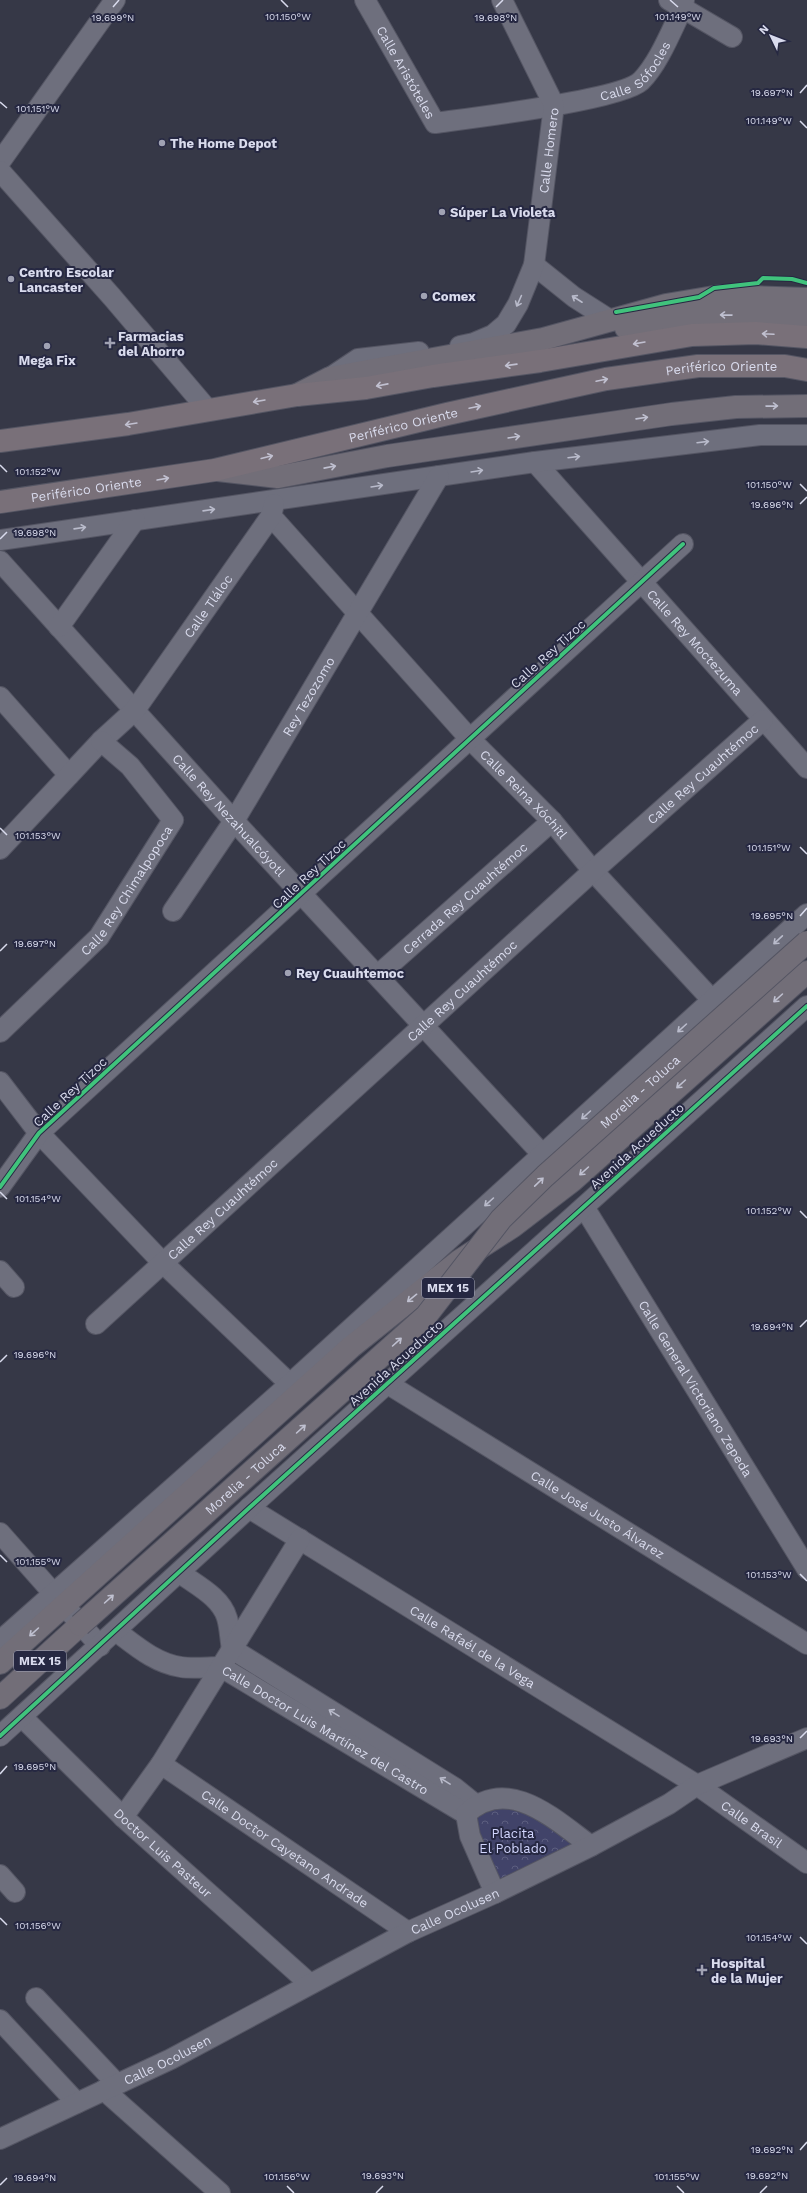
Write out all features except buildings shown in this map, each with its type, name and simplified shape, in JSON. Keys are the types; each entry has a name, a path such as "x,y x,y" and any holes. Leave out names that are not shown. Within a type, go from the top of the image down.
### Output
{"highway":[{"path":"0,441 128,424 297,395 366,388 433,376 540,361 692,335 756,333 807,337"},
{"name":"Periférico Oriente","path":"0,502 215,470 447,414 606,379 698,366 785,366 807,370"}],"main road":[{"path":"543,339 666,305 720,296 807,299"},
{"path":"297,395 330,378 543,339 720,314 776,317 807,321"},
{"path":"215,470 278,478 387,456 664,415 736,407 807,406"},
{"name":"Morelia - Toluca","path":"0,1698 426,1316 501,1219 545,1176 807,942"},
{"name":"Morelia - Toluca","path":"0,1663 58,1600 351,1347 459,1261 512,1227 572,1181 807,972"}],"street":[{"path":"0,162 115,0"},
{"name":"Calle Aristóteles","path":"365,0 435,123 554,105"},
{"name":"Calle Homero","path":"330,378 358,359 474,343 493,335 506,324 518,304 534,265 554,105 502,0"},
{"path":"679,2 732,37"},
{"name":"Calle Sófocles","path":"554,105 625,90 641,81 653,65 679,2"},
{"path":"0,171 112,297 208,410"},
{"path":"534,265 574,297 610,320"},
{"path":"0,540 135,520 273,508 338,492 535,462 760,435 807,435"},
{"name":"Calle Rey Moctezuma","path":"535,462 807,768"},
{"name":"Rey Tezozomo","path":"173,912 234,821 438,476"},
{"path":"278,478 338,492"},
{"name":"Calle Reina Xóchitl","path":"273,508 358,613 470,739 552,820 593,871 712,1001"},
{"name":"Calle Tláloc","path":"1,846 101,742 135,710 273,508"},
{"path":"60,627 135,520"},
{"name":"Calle Rey Tizoc","path":"0,1187 39,1133 683,544"},
{"name":"Calle Rey Nezahualcóyotl","path":"0,561 234,821 542,1154"},
{"path":"0,697 70,775"},
{"name":"Calle Rey Cuauhtémoc","path":"96,1324 162,1262 424,1026 593,871 763,720"},
{"name":"Calle Rey Chimalpopoca","path":"0,1032 99,937 173,820 130,766 101,742"},
{"name":"Cerrada Rey Cuauhtémoc","path":"378,976 552,820"},
{"path":"0,1641 58,1600 290,1384 807,914"},
{"name":"Avenida Acueducto","path":"0,1736 180,1573 249,1508 807,1006"},
{"path":"0,1082 39,1133 162,1262 290,1384"},
{"name":"Calle General Victoriano Zepeda","path":"584,1207 807,1569"},
{"path":"0,1271 14,1287"},
{"name":"Calle José Justo Álvarez","path":"388,1384 807,1644"},
{"name":"Calle Rafaél de la Vega","path":"249,1508 697,1784"},
{"path":"0,1533 100,1646"},
{"path":"123,1816 161,1764 300,1539"},
{"name":"Calle Doctor Luis Martínez del Castro","path":"180,1573 209,1594 221,1607 227,1618 232,1649 455,1788 471,1809"},
{"name":"Calle Doctor Luis Martínez del Castro","path":"116,1631 147,1654 164,1662 181,1667 221,1667 471,1809"},
{"name":"Doctor Luis Pasteur","path":"22,1717 123,1816 310,1984"},
{"name":"Calle Ocolusen","path":"0,2139 171,2058 408,1932 495,1893 591,1846 669,1804 697,1784 807,1738"},
{"name":"Calle Doctor Cayetano Andrade","path":"161,1764 408,1932"},
{"name":"Calle Brasil","path":"697,1784 807,1863"},
{"path":"495,1893 470,1836 471,1809 493,1798 505,1798 536,1806 591,1846"},
{"path":"0,1875 15,1892"},
{"path":"36,1998 111,2087 220,2193"},
{"path":"0,2020 77,2103"}],"green space":[{"name":"Placita El Poblado","path":"513,1804 576,1840 575,1847 495,1887 474,1823 480,1812"}],"cycle path":[{"path":"616,312 699,297 714,288 758,283 763,278 792,279 807,283"},
{"path":"0,1187 39,1133 683,544"},
{"path":"0,1736 249,1508 807,1006"}],"place":[{"name":"The Home Depot","path":"162,143"},
{"name":"Súper La Violeta","path":"442,212"},
{"name":"Centro Escolar Lancaster","path":"11,279"},
{"name":"Comex","path":"424,296"},
{"name":"Farmacias del Ahorro","path":"110,343"},
{"name":"Mega Fix","path":"47,346"},
{"name":"Rey Cuauhtemoc","path":"288,973"},
{"name":"Hospital de la Mujer","path":"702,1970"}]}
